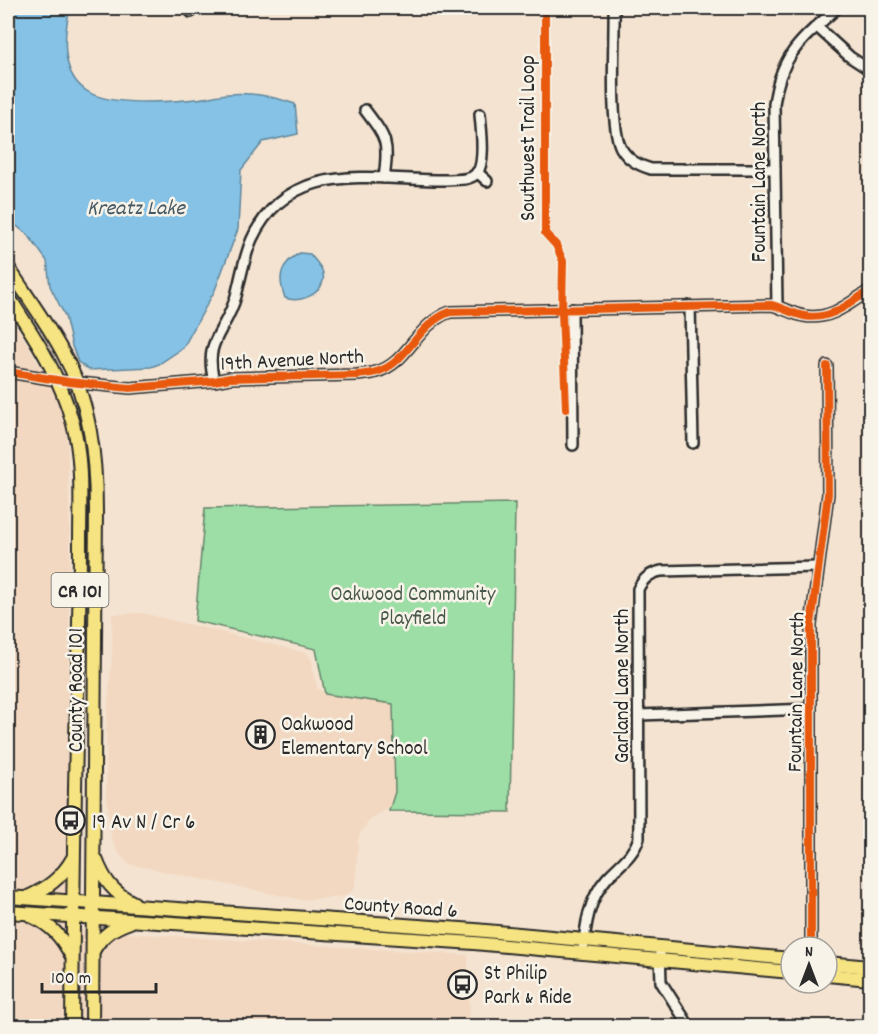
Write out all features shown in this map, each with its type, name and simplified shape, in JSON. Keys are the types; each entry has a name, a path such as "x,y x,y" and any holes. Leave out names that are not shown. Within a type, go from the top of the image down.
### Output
{"main road":[{"name":"County Road 101","path":"8,267 63,353 75,382 93,440 96,476 92,1026"},
{"name":"County Road 101","path":"8,296 47,357 58,380 76,443 81,494 73,857 72,1026"},
{"path":"94,854 109,886 124,898 141,906"},
{"path":"25,898 55,883 66,871 73,857"},
{"name":"County Road 6","path":"8,897 141,906 584,946 660,960 779,971"},
{"name":"County Road 6","path":"8,912 474,943 661,947 779,958"},
{"path":"28,914 44,921 56,932 73,959"},
{"path":"92,953 98,941 107,933 134,920"},
{"path":"839,964 870,967"},
{"path":"839,976 870,980"}],"street":[{"path":"614,8 615,125 620,146 626,156 633,162 651,169 775,169"},
{"name":"Fountain Lane North","path":"777,306 774,104 781,73 787,59 796,46 837,8"},
{"path":"816,26 850,57 870,70"},
{"path":"365,110 380,130 387,146 384,178"},
{"path":"214,381 211,370 211,350 234,304 252,240 269,213 280,202 308,186 347,177 422,181 471,178 477,172 482,160 480,114"},
{"path":"477,172 487,181"},
{"name":"19th Avenue North","path":"8,372 130,388 230,378 357,375 377,372 396,362 432,321 450,312 777,306 805,316 829,315 870,290"},
{"path":"690,306 693,443"},
{"path":"572,309 573,445"},
{"name":"Fountain Lane North","path":"811,935 811,626 828,494 826,366"},
{"name":"Garland Lane North","path":"584,946 584,932 594,898 608,877 630,857 639,838 638,589 646,576 661,572 818,567"},
{"path":"639,715 812,710"},
{"path":"661,947 661,982 689,1026"}],"shaded area":[{"path":"8,314 32,351 59,402 67,427 70,544 66,929 468,955 470,1026 8,1026"},
{"path":"142,613 307,653 312,660 318,689 325,693 393,704 395,794 391,807 371,818 361,832 358,840 355,889 343,897 302,900 129,864 119,854 111,838 106,790 106,729 112,654 112,614"}],"green space":[{"name":"Oakwood Community Playfield","path":"515,503 510,812 389,811 395,792 393,704 325,694 316,649 195,621 205,508"}],"water":[{"name":"Kreatz Lake","path":"8,8 70,8 65,40 67,62 76,81 94,95 122,101 154,102 228,94 254,94 295,104 298,134 263,142 241,170 238,229 215,290 183,348 159,364 151,367 89,370 78,362 65,316 50,286 47,261 29,236 8,219"},
{"path":"300,253 310,254 318,264 322,270 322,283 314,294 292,300 285,298 281,277 284,267"}],"waterway":[{"path":"869,287 870,272"},
{"path":"868,296 870,314"}],"cycle path":[{"name":"Southwest Trail Loop","path":"545,8 545,233 556,245 563,261 562,313 566,409"},
{"path":"8,372 69,382 130,388 230,378 357,375 374,373 387,368 405,353 429,325 450,312 772,305 813,317 839,310 870,290"},
{"path":"811,935 811,625 828,494 827,366"}],"place":[{"name":"Oakwood Elementary School","path":"260,735"},
{"name":"19 Av N / Cr 6","path":"71,821"},
{"name":"St Philip Park & Ride","path":"463,984"}]}
